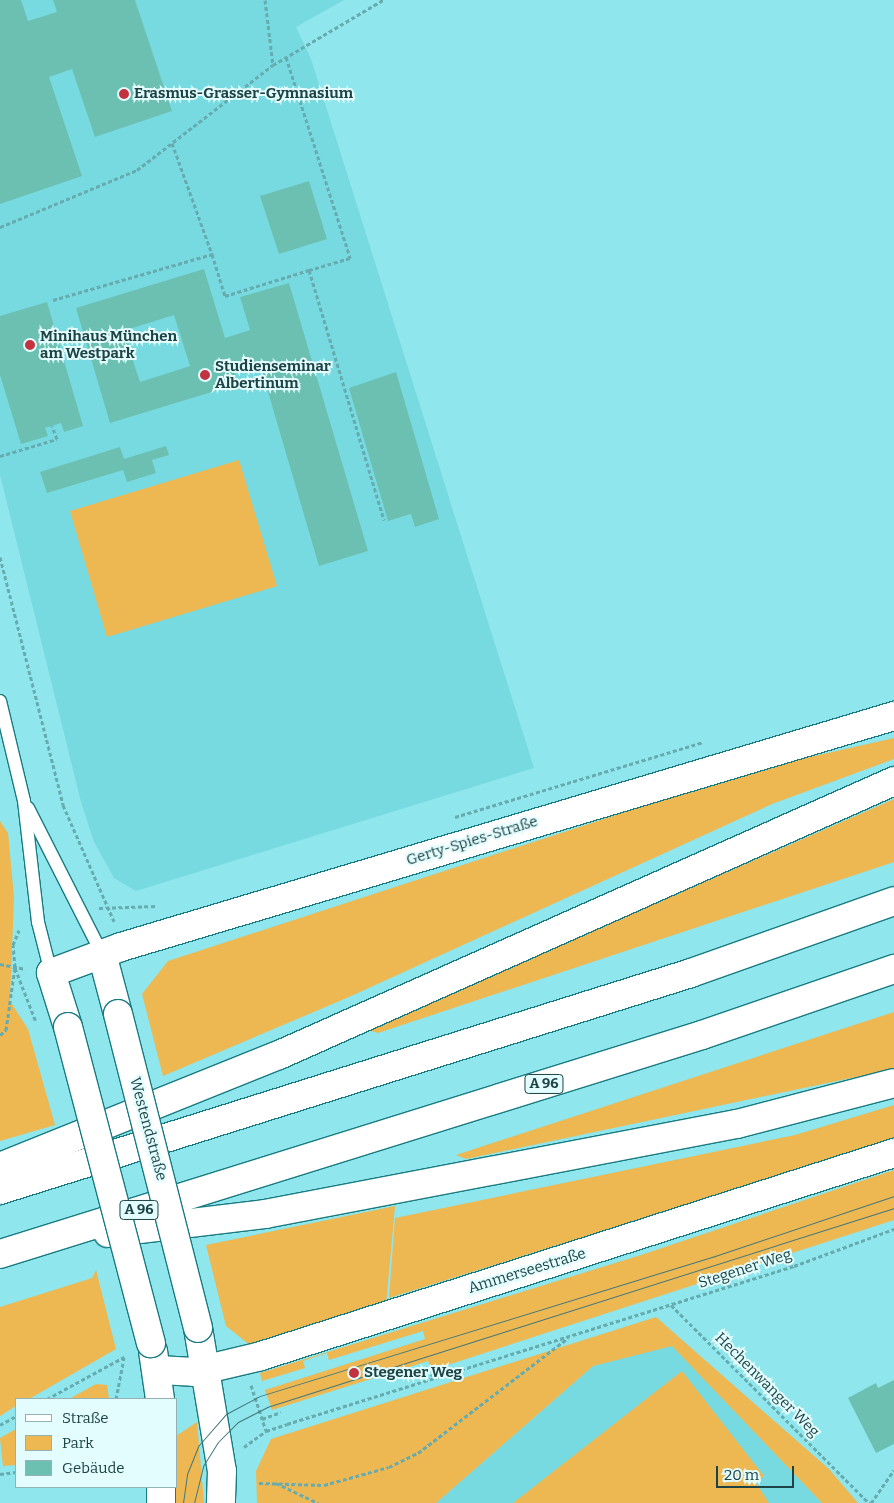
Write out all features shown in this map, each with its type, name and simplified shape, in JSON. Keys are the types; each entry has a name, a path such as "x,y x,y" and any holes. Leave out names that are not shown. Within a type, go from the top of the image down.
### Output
{"main road":[{"name":"Gerty-Spies-Straße","path":"51,973 102,954 894,716"},
{"path":"0,1167 279,1055 894,781"},
{"path":"0,1190 691,972 894,901"},
{"name":"Westendstraße","path":"102,954 198,1328 222,1471 221,1503"},
{"name":"A 96","path":"0,1254 702,1035 894,969"},
{"name":"Westendstraße","path":"51,973 68,1027 158,1370 160,1398"},
{"path":"45,1240 266,1214 737,1124 894,1083"},
{"name":"Ammerseestraße","path":"158,1370 206,1369 261,1356 894,1153"},
{"path":"161,1488 161,1503"}],"lane":[{"name":"Westendstraße","path":"0,702 24,801 38,922 51,973"},
{"name":"Westendstraße","path":"24,801 102,954"}],"path":[{"path":"265,0 273,65"},
{"path":"0,227 137,170 273,65 383,0"},
{"path":"172,143 225,296 350,258 286,57"},
{"path":"53,300 212,254"},
{"path":"310,270 384,520"},
{"path":"0,456 57,439 52,426"},
{"path":"0,557 63,805 109,906 162,904"},
{"path":"450,818 707,742"},
{"path":"0,1035 6,1030 15,967 38,1026"},
{"name":"Stegener Weg","path":"235,1453 266,1431 671,1305 894,1229"},
{"name":"Hechenwanger Weg","path":"671,1305 870,1503"},
{"path":"259,1483 273,1482 324,1486 389,1467 418,1453 571,1336"},
{"path":"49,1398 124,1358 116,1398"},
{"path":"425,1371 436,1378"},
{"path":"262,1419 281,1412"},
{"path":"0,1425 15,1417"},
{"path":"870,1503 894,1470"},
{"path":"0,1474 15,1472"},
{"path":"273,1482 318,1503"}],"shaded area":[{"name":"Studienseminar Albertinum","path":"0,0 344,0 296,27 311,59 534,768 136,891 114,878 94,842 81,802 0,475"},
{"path":"672,1345 822,1503 436,1503 593,1366"}],"green space":[{"path":"239,460 277,586 107,637 70,511"},
{"path":"894,738 894,759 772,804 349,997 163,1076 142,994 168,961 757,769"},
{"path":"894,799 894,862 378,1033 368,1030"},
{"path":"0,821 8,833 14,897 10,1001 28,1029 55,1125 0,1141"},
{"path":"894,1012 894,1069 466,1159 456,1155"},
{"path":"894,1105 894,1139 389,1298 395,1218 795,1135"},
{"path":"894,1170 894,1220 432,1370 428,1361 272,1410 265,1390 425,1339 423,1331 329,1360 327,1353 303,1361 305,1368 262,1381 260,1373 641,1255"},
{"path":"395,1206 386,1305 251,1346 226,1326 206,1245"},
{"path":"96,1270 116,1349 31,1398 15,1398 15,1407 0,1416 0,1307 92,1278"},
{"path":"656,1317 829,1469 858,1503 822,1503 672,1346 593,1366 436,1503 257,1503 256,1471 271,1439"},
{"path":"682,1371 764,1476 756,1483 769,1503 513,1503"},
{"path":"96,1384 107,1385 109,1398 71,1398"},
{"path":"197,1422 204,1503 175,1503 175,1488 178,1488 178,1435"},
{"path":"15,1430 15,1465 3,1466 0,1438"}],"building":[{"name":"Erasmus-Grasser-Gymnasium","path":"0,0 21,0 28,21 57,12 53,0 135,0 172,111 95,137 72,69 49,77 82,176 0,204"},
{"path":"309,181 327,239 279,254 260,196"},
{"path":"204,269 225,338 250,330 240,297 289,283 368,551 319,566 259,361 234,369 238,384 110,423 76,308","holes":["174,315 190,366 140,382 123,331"]},
{"name":"Minihaus München am Westpark","path":"47,302 83,426 64,432 61,423 45,428 48,436 21,444 0,375 0,316"},
{"path":"396,372 439,519 415,527 411,514 388,521 349,388"},
{"path":"166,446 169,455 152,460 156,473 127,482 123,470 47,493 40,472 120,447 124,459"},
{"path":"894,1380 894,1444 876,1453 848,1398 876,1383 878,1388"}],"tram line":[{"path":"183,1503 187,1474 199,1445 226,1414 260,1396 712,1257 894,1196"},
{"path":"194,1503 203,1466 218,1442 238,1422 267,1407 894,1208"}],"place":[{"name":"Erasmus-Grasser-Gymnasium","path":"124,94"},
{"name":"Minihaus München am Westpark","path":"30,345"},
{"name":"Studienseminar Albertinum","path":"205,375"},
{"name":"Stegener Weg","path":"354,1373"}]}
